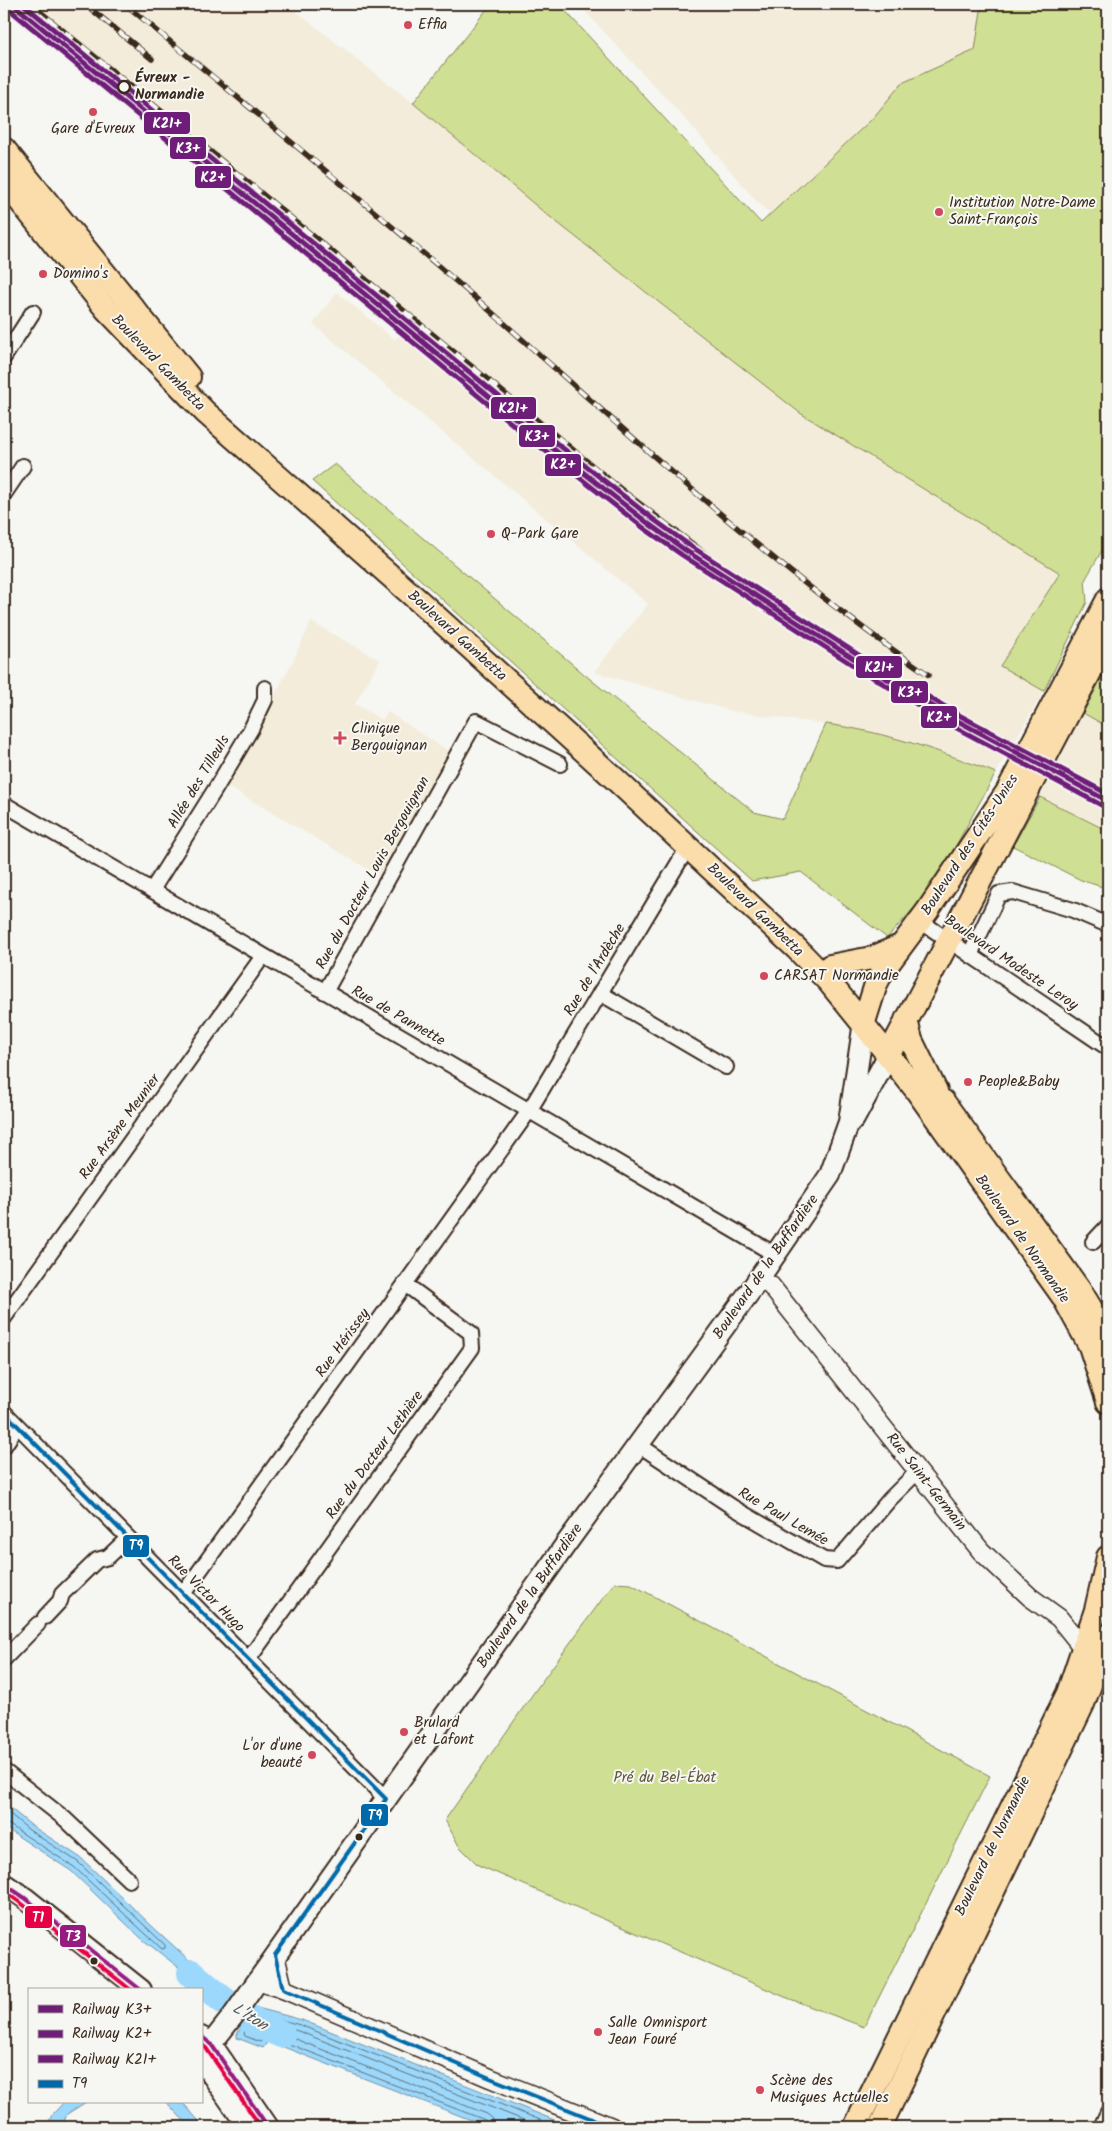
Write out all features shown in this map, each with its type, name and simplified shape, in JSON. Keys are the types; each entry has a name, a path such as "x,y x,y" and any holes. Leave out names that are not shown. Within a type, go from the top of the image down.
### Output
{"main road":[{"path":"4,149 114,287 191,379 248,437 393,560 782,916 830,966 866,1015 897,1038 925,1089"},
{"path":"5,182 42,219 92,279 104,288 114,287"},
{"name":"Boulevard Gambetta","path":"5,182 106,309 205,412 428,609 688,847 797,949 835,988 866,1015"},
{"name":"Boulevard des Cités-Unies","path":"866,1015 882,972 920,921 1006,792 1108,599"},
{"name":"Boulevard des Cités-Unies","path":"897,1038 1108,638"},
{"path":"830,966 872,958 902,945"},
{"name":"Boulevard de la Buffardière","path":"847,1132 866,1015"},
{"path":"897,1038 911,1040 925,1089"},
{"name":"Boulevard de la Buffardière","path":"204,2048 233,2016 566,1544 776,1255 830,1174 847,1132 897,1038"},
{"name":"Boulevard de Normandie","path":"925,1089 1081,1292 1101,1325 1108,1344"},
{"name":"Boulevard de Normandie","path":"925,1089 1064,1298 1090,1346 1108,1402"},
{"name":"Boulevard de Normandie","path":"880,2127 1084,1704 1097,1658 1108,1557"},
{"name":"Boulevard de Normandie","path":"854,2127 1068,1694 1097,1658 1108,1636"},
{"path":"4,1884 25,1898 138,1988"},
{"path":"204,2048 248,2127"},
{"path":"204,2048 268,2127"}],"street":[{"path":"4,357 33,312"},
{"path":"4,494 23,466"},
{"name":"Allée des Tilleuls","path":"152,890 251,729 265,700 265,688"},
{"name":"Rue du Docteur Louis Bergouignan","path":"326,992 476,721 560,764"},
{"name":"Rue de Pannette","path":"4,804 776,1255"},
{"name":"Rue de l'Ardèche","path":"529,1111 688,847"},
{"path":"970,954 999,894 1013,892 1073,910 1108,925"},
{"name":"Boulevard Modeste Leroy","path":"920,921 1108,1048"},
{"name":"Rue Arsène Meunier","path":"4,1318 263,956"},
{"path":"600,994 726,1067"},
{"name":"Rue Hérissey","path":"183,1594 529,1111"},
{"path":"1093,1242 1108,1226"},
{"name":"Rue Saint-Germain","path":"760,1278 771,1286 981,1551 1030,1597 1059,1618 1097,1658"},
{"name":"Rue du Docteur Lethière","path":"248,1660 472,1348 471,1333 405,1284"},
{"name":"Rue Victor Hugo","path":"4,1412 386,1799"},
{"path":"4,1446 17,1426"},
{"name":"Rue Paul Lemée","path":"639,1445 734,1508 824,1560 830,1561 837,1561 844,1554 890,1499 918,1471"},
{"path":"4,1659 60,1600 62,1594 97,1560 108,1557 128,1538"},
{"path":"4,1771 65,1819 129,1880"},
{"path":"276,1955 283,1989"},
{"path":"256,1981 283,1989 490,2078 612,2127"},
{"path":"1101,2127 1108,2112"}],"shaded area":[{"path":"9,4 287,4 413,103 540,209 800,413 1060,573 1000,666 1044,691 996,773 943,752 851,728 732,711 594,672 648,604 313,324 337,292 395,340 403,329"},
{"path":"578,4 1108,4 781,223 757,202 689,123"},
{"name":"Clinique Bergouignan","path":"311,622 380,660 355,704 382,720 388,712 457,757 380,876 225,785 293,661"},
{"path":"1083,713 1108,727 1108,831 1040,797"}],"green space":[{"path":"491,4 559,4 761,223 872,119 902,83 975,50 982,4 1108,4 1108,540 1085,580 1087,602 1044,691 1000,666 1060,573 800,413 540,209 413,103"},
{"path":"335,464 590,679 754,812 783,819 826,724 870,732 912,743 996,773 933,887 887,938 801,872 752,881 312,481"},
{"path":"1108,666 1108,727 1083,713"},
{"path":"1040,797 1108,831 1108,889 1081,880 1013,846"},
{"name":"Pré du Bel-Ébat","path":"614,1583 631,1584 990,1776 864,2027 785,1997 478,1865 459,1846 445,1820 537,1688"}],"water":[{"path":"4,1803 32,1826 81,1858 224,1992 216,2003 191,1977 142,1939 71,1871 4,1827"},
{"path":"254,2007 302,2020 572,2127 489,2127 268,2041 263,2048 237,2038 237,2034"},
{"path":"62,2104 83,2104 67,2114 62,2127 46,2127 52,2115"},
{"path":"168,2104 184,2104 204,2127 190,2127"}],"waterway":[{"name":"L'Iton","path":"191,1973 245,2015 268,2029 281,2034"}],"railway":[{"path":"31,4 627,494 757,593 859,662"},
{"path":"85,4 152,59"},
{"path":"125,4 404,237 761,548 816,592 929,675"}],"rail line":[{"name":"K3+","path":"13,4 537,436 649,524 685,550 859,662 954,719 1108,801"},
{"name":"K21+","path":"23,4 541,431 653,519 689,545 862,657 957,714 1108,794"},
{"name":"K2+","path":"9,9 533,441 645,529 682,555 856,667 951,725 1105,807"}],"transit line":[{"name":"T9","path":"4,1412 386,1799 275,1955 283,1989 490,2078 612,2127"},
{"name":"T3","path":"4,1884 25,1898 138,1988"},
{"name":"T1","path":"4,1891 128,1988"},
{"name":"T3","path":"202,2037 211,2044 268,2127"},
{"name":"T1","path":"202,2045 261,2127"}],"place":[{"name":"Effia","path":"408,25"},
{"name":"Évreux - Normandie","path":"124,87"},
{"name":"Gare d'Evreux","path":"93,112"},
{"name":"Institution Notre‐Dame Saint‐François","path":"939,212"},
{"name":"Domino's","path":"43,274"},
{"name":"Q-Park Gare","path":"491,534"},
{"name":"Clinique Bergouignan","path":"340,738"},
{"name":"CARSAT Normandie","path":"764,976"},
{"name":"People&Baby","path":"968,1082"},
{"name":"Brulard et Lafont","path":"404,1732"},
{"name":"L'or d'une beauté","path":"312,1755"},
{"name":"Salle Omnisport Jean Fouré","path":"598,2032"},
{"name":"Scène des Musiques Actuelles","path":"760,2090"}]}
